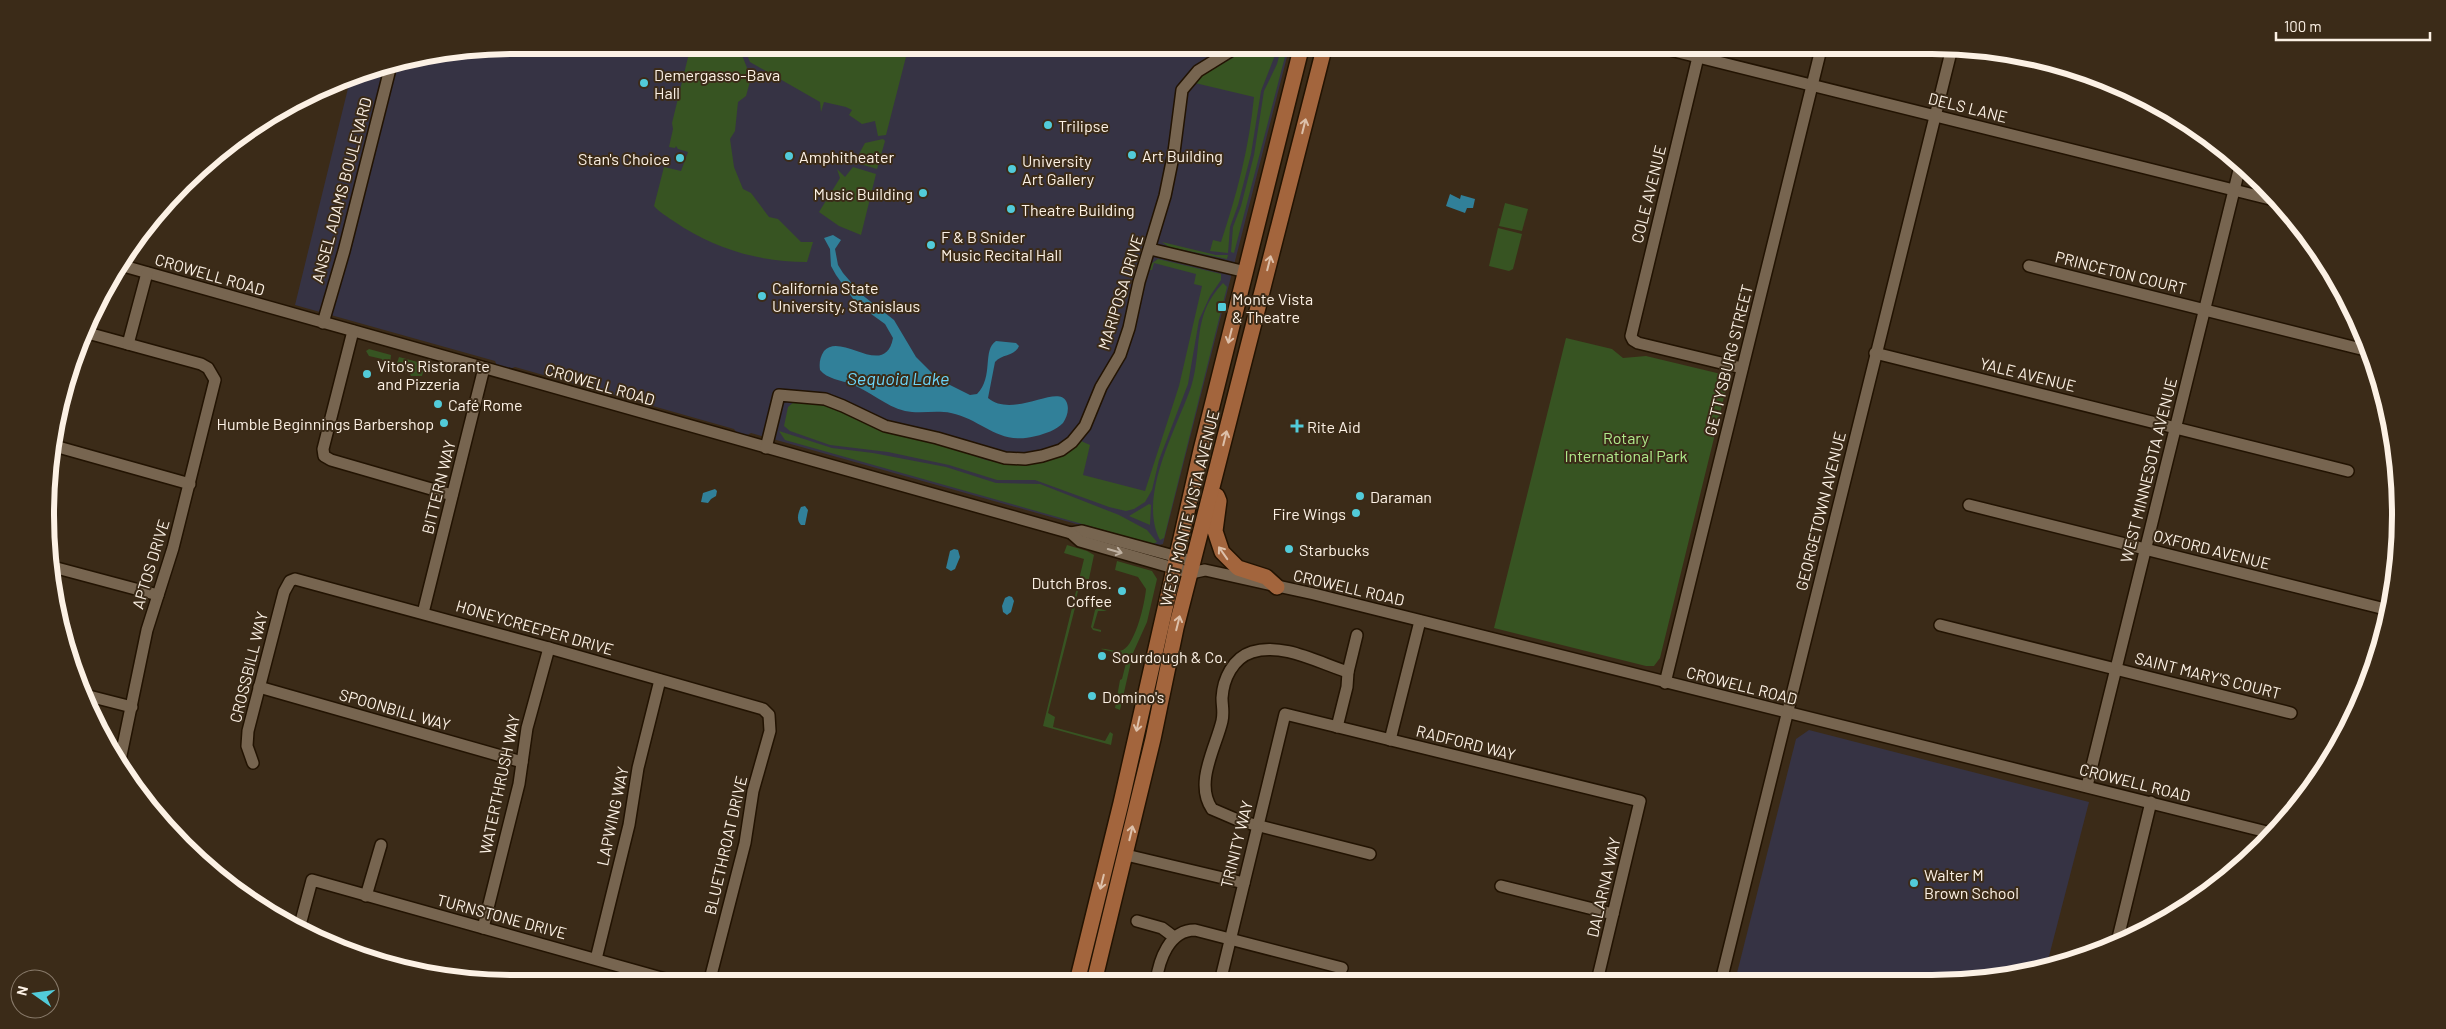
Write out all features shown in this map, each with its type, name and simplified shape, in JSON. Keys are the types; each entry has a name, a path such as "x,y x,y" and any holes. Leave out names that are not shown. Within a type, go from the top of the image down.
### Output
{"main road":[{"name":"WEST MONTE VISTA AVENUE","path":"1079,975 1201,450 1300,54"},
{"name":"WEST MONTE VISTA AVENUE","path":"1096,975 1196,568 1213,485 1323,54"},
{"path":"1213,485 1219,501 1216,537 1222,552 1238,568 1266,577 1277,587"}],"street":[{"name":"MARIPOSA DRIVE","path":"766,448 779,395 825,399 885,426 937,438 990,455 1025,459 1054,452 1077,438 1101,387 1118,360 1129,328 1139,282 1150,249 1171,169 1182,90 1198,70 1225,54"},
{"name":"DELS LANE","path":"1686,54 2265,198"},
{"name":"GETTYSBURG STREET","path":"1665,683 1820,54"},
{"name":"GEORGETOWN AVENUE","path":"1722,975 1950,55"},
{"name":"COLE AVENUE","path":"1698,57 1631,329 1631,338 1638,343 1742,368"},
{"name":"ANSEL ADAMS BOULEVARD","path":"323,323 344,251 390,71"},
{"name":"WEST MINNESOTA AVENUE","path":"2087,786 2239,171"},
{"path":"1150,249 1246,272"},
{"name":"PRINCETON COURT","path":"2029,266 2361,349"},
{"name":"CROWELL ROAD","path":"126,267 1071,533 1082,531 1196,568 1420,621 2087,786 2263,834"},
{"path":"91,334 128,344 147,273"},
{"path":"353,331 323,448 324,456 331,460 452,495"},
{"name":"APTOS DRIVE","path":"121,755 147,630 190,484 215,386 213,373 201,364 128,344"},
{"name":"YALE AVENUE","path":"1875,353 2348,471"},
{"name":"BITTERN WAY","path":"423,613 484,368"},
{"path":"59,447 190,484"},
{"name":"OXFORD AVENUE","path":"1969,506 2382,608"},
{"path":"57,568 158,595"},
{"name":"HONEYCREEPER DRIVE","path":"290,581 302,579 549,648 755,706 769,715"},
{"name":"CROSSBILL WAY","path":"253,763 248,752 247,739 284,592 290,581"},
{"path":"1390,740 1420,621"},
{"name":"SAINT MARY'S COURT","path":"1940,625 2291,713"},
{"path":"1337,727 1357,635"},
{"name":"WATERTHRUSH WAY","path":"483,928 517,791 527,728 549,648"},
{"path":"1348,672 1275,649 1250,652 1232,666 1224,688 1222,721 1206,774 1206,797 1212,809 1258,826 1370,854"},
{"name":"LAPWING WAY","path":"596,959 629,825 638,768 660,680"},
{"name":"SPOONBILL WAY","path":"259,687 522,762"},
{"path":"92,697 132,708"},
{"name":"RADFORD WAY","path":"1285,714 1640,801"},
{"name":"TRINITY WAY","path":"1222,975 1285,714"},
{"name":"BLUETHROAT DRIVE","path":"711,975 745,843 753,791 770,731 769,715"},
{"name":"DALARNA WAY","path":"1598,975 1640,801"},
{"path":"2118,936 2151,802"},
{"path":"366,896 381,845"},
{"path":"1126,855 1244,883"},
{"name":"TURNSTONE DRIVE","path":"301,923 312,880 652,975"},
{"path":"1501,886 1613,914"},
{"path":"1137,921 1162,928 1174,937"},
{"path":"1158,975 1174,937 1181,932 1195,930 1342,968"}],"shaded area":[{"name":"California State University, Stanislaus","path":"514,54 1288,54 1163,544 1155,546 751,433 746,436 737,433 734,429 515,367 510,369 497,366 495,361 295,305 349,85 395,69 454,58"},
{"name":"Walter M Brown School","path":"1809,730 2089,802 2048,961 1992,971 1962,974 1737,975 1796,739"}],"green space":[{"path":"689,54 742,54 751,78 746,96 738,102 735,131 730,139 734,167 743,189 751,193 769,217 778,219 801,242 813,242 807,262 772,260 722,247 690,231 664,215 654,206 664,167 681,171 688,152 678,149 676,146 675,148 669,147 673,129 672,123"},
{"path":"747,54 907,54 886,135 878,136 875,121 862,124 849,115 852,110 824,102 821,112 820,102 750,62"},
{"path":"1237,54 1275,54 1261,91 1251,154 1238,205 1230,227 1228,253 1210,251 1213,240 1221,242 1242,171 1254,97 1195,83 1195,80"},
{"path":"1280,54 1286,54 1234,253 1231,252 1233,227 1241,206 1254,155 1264,91"},
{"path":"883,139 885,141 877,169 857,163 865,143"},
{"path":"853,167 876,174 861,235 839,226 819,212 840,178 837,169 845,177"},
{"path":"1505,203 1528,209 1522,231 1499,226"},
{"path":"1498,228 1522,234 1513,269 1509,271 1489,266"},
{"path":"1162,242 1216,255 1228,255 1227,259 1169,247"},
{"path":"1158,259 1221,274 1221,280 1210,296 1199,320 1188,384 1159,460 1152,490 1145,502 1134,509 1126,511 1109,507 1035,480 997,480 949,465 888,452 830,445 790,431 784,426 788,407 795,401 833,407 887,433 943,445 986,460 1006,464 1030,464 1061,455 1081,441 1090,445 1083,475 1145,491 1179,386 1202,286 1194,284 1196,274 1154,263 1152,270 1150,270 1151,264"},
{"path":"1223,283 1227,287 1164,538 1160,540 1154,522 1153,503 1156,483 1195,373 1202,320 1206,308 1213,295"},
{"name":"Rotary International Park","path":"1566,338 1612,349 1623,358 1646,356 1721,374 1728,381 1660,658 1654,666 1646,666 1494,628"},
{"path":"369,349 391,355 390,364 385,365 382,359 369,356 366,351"},
{"path":"399,357 425,364 422,376 411,376 409,371 399,371 396,366"},
{"path":"779,431 832,448 873,453 946,467 996,483 1040,484 1119,515 1147,530 1157,542 1153,544 785,440"},
{"path":"1149,504 1151,505 1150,525 1129,516"},
{"path":"1067,545 1094,555 1087,588 1083,587 1081,591 1078,591 1076,599 1082,601 1077,600 1048,713 1055,717 1053,727 1105,741 1110,732 1113,734 1111,745 1043,726 1084,559 1064,553"},
{"path":"1117,561 1152,571 1157,579 1147,622 1133,653 1120,710 1115,708 1120,680 1122,679 1127,659 1125,659 1125,655 1101,649 1120,651 1128,646 1139,622 1146,589 1138,577 1115,570"},
{"path":"1098,608 1107,611 1098,611 1093,628 1101,630 1101,632 1093,630 1091,627 1095,610"}],"water":[{"path":"1450,194 1460,199 1461,195 1475,199 1473,208 1467,208 1465,213 1446,206"},
{"name":"Sequoia Lake","path":"833,235 841,240 835,249 838,265 843,273 861,294 894,320 916,357 933,374 932,380 938,385 944,382 970,395 977,394 985,380 992,345 996,341 1016,343 1019,346 1015,352 995,362 988,398 998,403 1009,405 1054,396 1061,397 1066,401 1068,407 1063,423 1047,433 1023,438 1011,438 991,431 963,416 951,413 911,412 898,409 858,387 823,373 820,370 821,358 824,351 832,346 841,346 872,355 881,355 888,350 893,338 885,324 856,303 836,275 831,266 830,249 824,238"},
{"path":"715,489 717,491 716,496 708,503 701,502 703,493"},
{"path":"805,506 808,510 805,525 801,525 798,521 798,514 801,507"},
{"path":"958,550 960,557 955,569 951,571 946,568 950,551"},
{"path":"1009,596 1014,601 1011,612 1007,615 1003,612 1002,606 1005,598"}],"place":[{"name":"Demergasso-Bava Hall","path":"644,83"},
{"name":"Trilipse","path":"1048,125"},
{"name":"Art Building","path":"1132,155"},
{"name":"Amphitheater","path":"789,156"},
{"name":"Stan's Choice","path":"680,158"},
{"name":"University Art Gallery","path":"1012,169"},
{"name":"Music Building","path":"923,193"},
{"name":"Theatre Building","path":"1011,209"},
{"name":"F & B Snider Music Recital Hall","path":"931,245"},
{"name":"California State University, Stanislaus","path":"762,296"},
{"name":"Monte Vista & Theatre","path":"1222,307"},
{"name":"Vito's Ristorante and Pizzeria","path":"367,374"},
{"name":"Café Rome","path":"438,404"},
{"name":"Humble Beginnings Barbershop","path":"444,423"},
{"name":"Rite Aid","path":"1297,426"},
{"name":"Daraman","path":"1360,496"},
{"name":"Fire Wings","path":"1356,513"},
{"name":"Starbucks","path":"1289,549"},
{"name":"Dutch Bros. Coffee","path":"1122,591"},
{"name":"Sourdough & Co.","path":"1102,656"},
{"name":"Domino's","path":"1092,696"},
{"name":"Walter M Brown School","path":"1914,883"}]}
